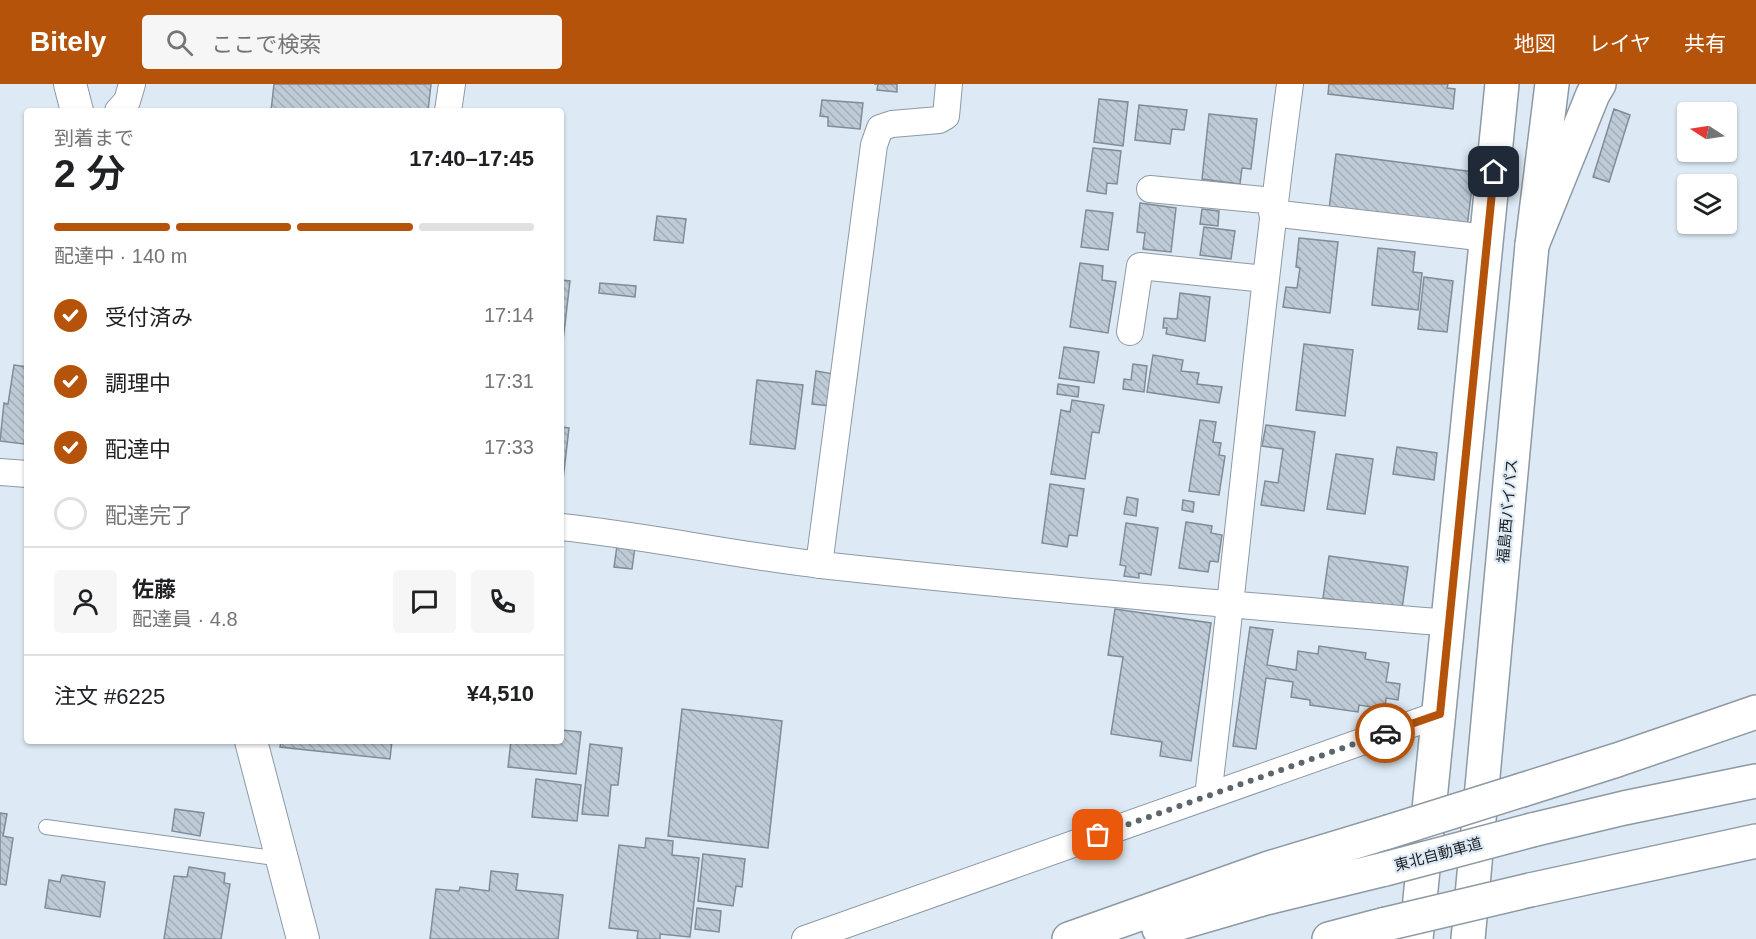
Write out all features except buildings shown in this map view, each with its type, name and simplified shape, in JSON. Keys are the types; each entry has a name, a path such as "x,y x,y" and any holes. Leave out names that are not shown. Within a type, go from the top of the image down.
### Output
{"highway":[{"path":"1416,939 1502,84"},
{"name":"福島西バイパス","path":"1468,939 1532,245 1552,84"},
{"path":"1532,245 1599,84"},
{"path":"1069,939 1269,868 1617,760 1756,712"},
{"name":"東北自動車道","path":"1123,939 1266,898 1532,830 1624,808 1756,781"},
{"path":"1329,939 1530,890 1756,841"}],"street":[{"path":"70,84 76,108"},
{"path":"121,108 127,101 132,84"},
{"path":"448,108 452,84"},
{"path":"819,565 874,145 880,128 892,124 939,120 945,116 949,84"},
{"path":"1208,796 1232,605 1273,207 1290,84"},
{"path":"1150,189 1487,238"},
{"path":"1130,332 1140,266 1265,279"},
{"path":"0,472 24,474"},
{"path":"564,527 611,532 819,565 1232,605 1449,623"},
{"path":"805,939 1440,714"},
{"path":"252,744 303,939"}],"lane":[{"path":"46,827 282,859"}],"way so far":[{"path":"1098,835 1385,733"}],"route":[{"path":"1385,733 1440,714 1494,172"}]}
